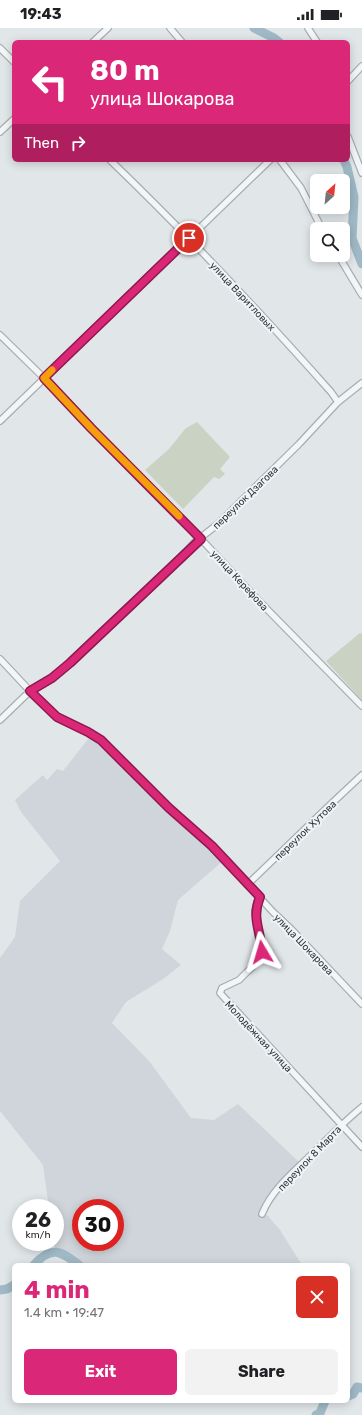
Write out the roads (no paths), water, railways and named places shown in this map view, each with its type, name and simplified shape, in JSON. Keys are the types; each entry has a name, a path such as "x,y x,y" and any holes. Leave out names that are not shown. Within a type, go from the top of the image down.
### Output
{"street":[{"path":"95,40 108,28"},
{"path":"170,28 180,40"},
{"path":"308,28 316,40"},
{"path":"0,48 12,60"},
{"path":"350,78 362,66"},
{"path":"0,132 12,121"},
{"path":"350,142 362,173"},
{"name":"улица Варитловых","path":"112,162 189,238 261,313 338,402"},
{"path":"0,421 268,162"},
{"path":"282,162 301,188 318,222"},
{"path":"342,262 362,295"},
{"name":"улица Керефова","path":"0,335 44,378 362,706"},
{"name":"переулок Дзагова","path":"0,720 30,691 52,678 70,663 218,524 265,478 338,402 362,383"},
{"name":"улица Шокарова","path":"0,659 57,717 101,740 169,808 212,846 362,1004"},
{"name":"переулок Хутова","path":"248,884 362,775"},
{"name":"Молодёжная улица","path":"260,897 255,911 262,945 260,956 256,963 245,974 234,983 222,988 220,993 362,1147"},
{"name":"переулок 8 Марта","path":"262,1214 275,1192 341,1124 362,1106"}],"waterway":[{"path":"254,28 276,40"},
{"path":"345,162 354,197 352,238 362,264"},
{"path":"36,1263 46,1255 56,1252 67,1256 76,1263"},
{"path":"0,1290 12,1286"},
{"path":"350,1395 353,1394 357,1387 362,1388"},
{"path":"316,1415 320,1413 324,1403"}]}
